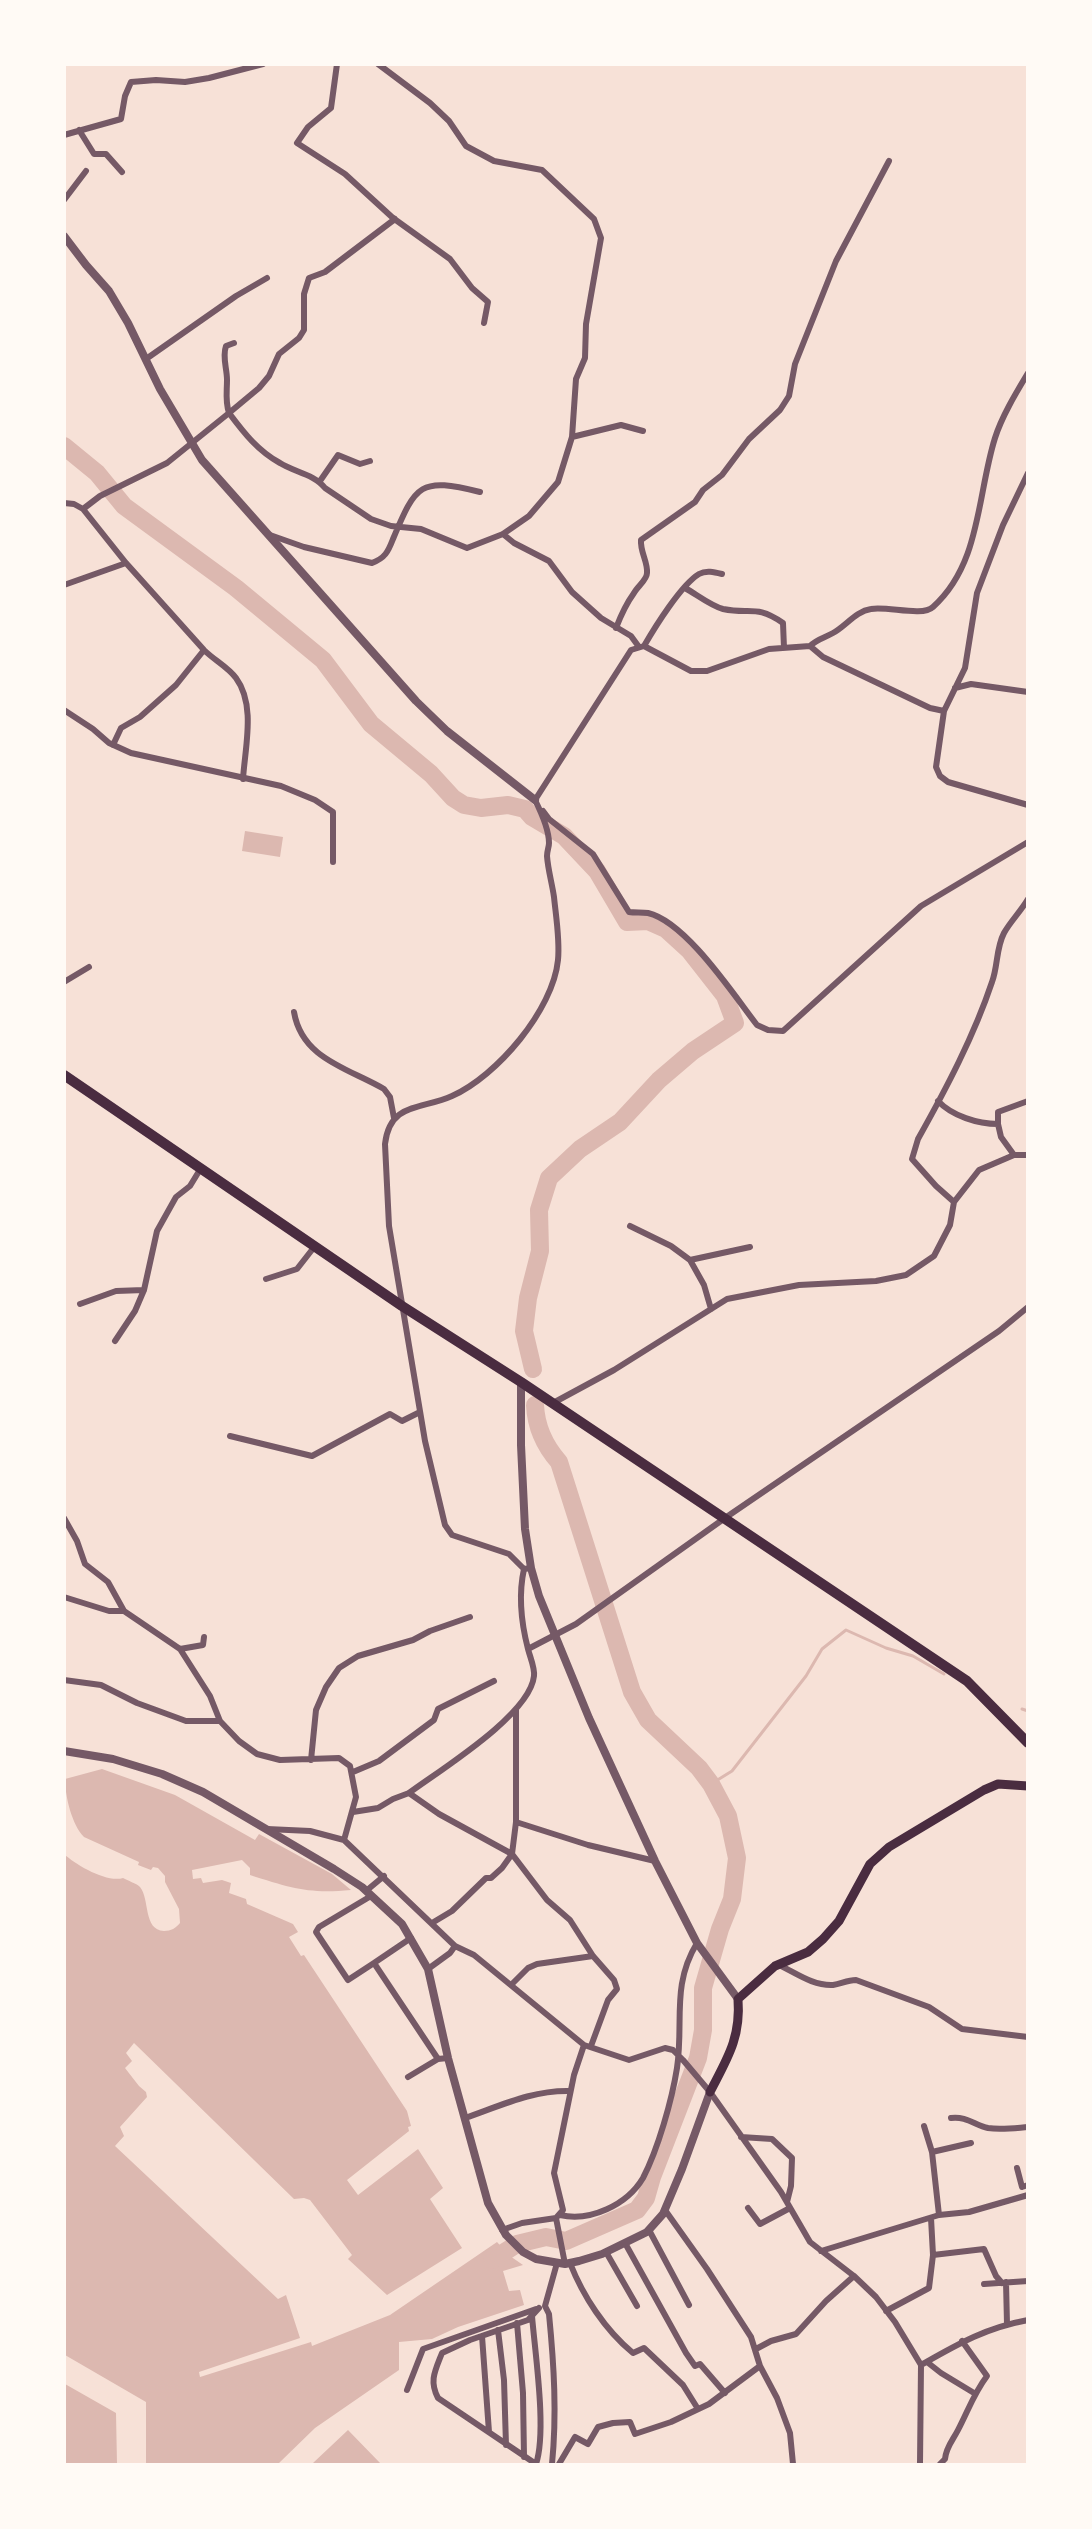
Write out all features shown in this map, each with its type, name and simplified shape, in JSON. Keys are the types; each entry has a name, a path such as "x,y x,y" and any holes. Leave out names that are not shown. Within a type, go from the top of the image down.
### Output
{"highway":[{"path":"64,1075 402,1306 553,1403 967,1681 1028,1743"}],"main road":[{"path":"710,2092 734,2047 738,2030 738,1999 778,1964 808,1952 823,1940 840,1920 870,1864 889,1846 984,1790 998,1784 1028,1786"}],"street":[{"path":"64,135 121,119 125,96 131,82 193,81 263,64"},
{"path":"337,64 331,108 308,127 297,143 345,174 395,219 450,259 472,288 488,302 484,323"},
{"path":"234,343 226,346 223,352 228,380 226,404 229,413 260,450 280,464 320,481 325,488 371,519 421,529 467,548 503,534 529,516 558,482 572,437 576,379 585,358 586,324 601,238 594,219 542,170 494,161 466,146 449,121 430,103 378,64"},
{"path":"79,130 94,154 106,154 122,172"},
{"path":"616,628 634,591 647,576 648,571 640,549 641,540 646,534 695,502 703,490 723,475 749,439 780,410 789,396 795,364 836,261 889,161"},
{"path":"64,200 86,171"},
{"path":"83,509 100,496 167,463 258,388 269,376 279,354 299,338 304,330 304,294 309,278 325,272 395,219"},
{"path":"64,236 109,291 202,460 416,701 447,731 535,800 549,819 593,854 629,912 647,913 677,930 694,946 757,1025 768,1030 783,1031 921,906 1028,842"},
{"path":"146,359 236,296 267,278"},
{"path":"503,534 514,543 549,561 572,592 601,618 631,636 641,646 691,670 707,671 770,649 810,646 817,639 833,633 869,609 888,608 924,612 932,608 956,580 978,524 987,466 995,436 1028,373"},
{"path":"572,437 621,425 643,430"},
{"path":"320,481 338,455 360,464 370,461"},
{"path":"1028,473 977,593 964,668 944,711 936,767 940,776 948,782 1028,805"},
{"path":"270,535 304,547 372,563 388,553 410,499 424,487 452,485 480,492"},
{"path":"64,503 75,504 83,509 126,563 204,650 235,676 248,702 243,778"},
{"path":"64,585 126,563"},
{"path":"535,800 631,650 641,646 699,573 708,571 722,574"},
{"path":"685,588 722,609 763,611 772,616 783,624 784,648"},
{"path":"810,646 823,657 930,708 944,711"},
{"path":"113,745 121,728 140,717 176,685 204,650"},
{"path":"955,688 971,684 1028,692"},
{"path":"64,710 113,745 131,753 281,786 315,800 333,812 333,862"},
{"path":"528,1568 509,1554 452,1535 445,1525 420,1412 402,1306 388,1214 385,1144 387,1131 394,1118 402,1112 452,1096 479,1080 508,1054 538,1013 551,987 558,962 553,892 547,854 549,842 542,814 535,800"},
{"path":"954,1202 912,1159 918,1139 974,1026 993,980 997,955 1005,932 1028,899"},
{"path":"64,982 88,967"},
{"path":"294,1012 305,1041 313,1050 328,1061 384,1089 390,1097 394,1118"},
{"path":"938,1101 945,1109 982,1124 998,1124"},
{"path":"1014,1155 1001,1137 998,1112 1028,1101"},
{"path":"553,1403 614,1370 727,1299 799,1285 876,1281 906,1275 934,1256 950,1225 954,1202 979,1170 1014,1155 1028,1155"},
{"path":"115,1341 135,1311 144,1290 157,1231 176,1197 190,1186 201,1167"},
{"path":"630,1226 671,1246 690,1260 704,1285 711,1309"},
{"path":"266,1279 297,1269 315,1246"},
{"path":"690,1260 750,1247"},
{"path":"80,1304 116,1291 144,1290"},
{"path":"528,1649 576,1624 725,1518 999,1331 1027,1308"},
{"path":"521,1382 521,1445 528,1568 589,1718 655,1861 697,1943 738,1999"},
{"path":"230,1436 312,1456 390,1414 402,1421 420,1412"},
{"path":"64,1518 77,1541 85,1564 108,1581 124,1611 180,1649 210,1696 220,1721 240,1741 258,1754 280,1760 339,1758 350,1766 353,1772 356,1797 344,1840"},
{"path":"353,1812 378,1808 393,1798 409,1793 499,1726 516,1710 534,1676 522,1627 520,1598 528,1568"},
{"path":"64,1598 109,1611 124,1611"},
{"path":"311,1760 316,1710 326,1687 339,1668 358,1656 413,1640 430,1631 470,1617"},
{"path":"180,1649 204,1645 204,1637"},
{"path":"64,1680 102,1685 137,1703 186,1721 220,1721"},
{"path":"353,1772 379,1761 434,1720 438,1709 494,1681"},
{"path":"432,1923 452,1911 486,1878 497,1873 512,1854 516,1822 516,1710"},
{"path":"64,1751 113,1759 162,1774 203,1792 334,1869 369,1894 402,1924 428,1969 448,2058 488,2203 504,2233 523,2252 536,2259 561,2262 606,2252 649,2230 665,2210 710,2092"},
{"path":"409,1793 439,1814 512,1854 547,1900 570,1920 593,1956 614,1980 617,1989 608,2000 587,2045 570,2091 554,2173 563,2210 558,2216 557,2229 561,2262 623,2344 633,2353 644,2348 683,2385 698,2409"},
{"path":"516,1822 588,1845 655,1861"},
{"path":"265,1828 310,1831 344,1840 384,1876 454,1946 474,1955 512,1984 545,2015 587,2045 629,2060 665,2048 672,2050 710,2092 789,2205 810,2242 854,2276 886,2311 924,2364 975,2393"},
{"path":"384,1876 369,1894 319,1927 316,1932 348,1980 411,1938"},
{"path":"504,2233 522,2223 558,2216 582,2218 597,2213 628,2194 642,2180 669,2105 680,2058 681,1982 689,1956 697,1943"},
{"path":"428,1969 450,1953 454,1946"},
{"path":"512,1984 528,1968 537,1964 593,1956"},
{"path":"374,1964 438,2059"},
{"path":"778,1964 813,1982 834,1985 847,1980 856,1980 929,2007 962,2029 1028,2037"},
{"path":"408,2077 438,2059 448,2058"},
{"path":"465,2118 520,2097 570,2091"},
{"path":"951,2118 962,2117 987,2128 1028,2127"},
{"path":"924,2126 932,2152 939,2215"},
{"path":"741,2137 772,2139 792,2158 789,2205"},
{"path":"932,2152 971,2143"},
{"path":"1017,2168 1022,2187 1028,2185"},
{"path":"821,2251 939,2215 969,2212 1028,2195"},
{"path":"748,2208 760,2224 789,2205"},
{"path":"665,2210 718,2285 751,2337 760,2366 777,2398 790,2433 793,2464"},
{"path":"886,2311 929,2289 933,2255 931,2218"},
{"path":"649,2230 689,2306"},
{"path":"625,2243 686,2353 695,2366 700,2364 725,2393"},
{"path":"933,2255 984,2249 996,2276 1004,2282 1007,2324"},
{"path":"606,2252 637,2306"},
{"path":"532,2316 539,2414 540,2453 536,2464 438,2398 432,2377 442,2353 532,2316 542,2307 561,2262"},
{"path":"756,2349 771,2341 796,2334 826,2301 854,2276"},
{"path":"984,2284 1028,2281"},
{"path":"407,2390 423,2349 542,2307"},
{"path":"542,2307 549,2314 555,2380 556,2425 552,2464"},
{"path":"924,2364 973,2335 1028,2320"},
{"path":"518,2323 524,2457"},
{"path":"498,2330 504,2380 507,2445"},
{"path":"482,2336 489,2432"},
{"path":"940,2464 945,2459 946,2451 975,2393 987,2376 962,2341"},
{"path":"920,2464 924,2364"},
{"path":"559,2464 575,2437 588,2444 598,2427 613,2423 630,2422 635,2434 671,2422 725,2393 760,2366"}],"shaded area":[{"path":"245,831 283,837 280,857 242,851"},
{"path":"102,1769 175,1795 255,1840 259,1834 332,1874 351,1890 300,1889 277,1883 250,1875 250,1868 242,1860 192,1870 193,1879 201,1878 203,1883 222,1880 231,1883 229,1893 246,1899 247,1904 293,1924 298,1932 289,1937 301,1956 304,1955 407,2111 411,2126 408,2127 409,2131 347,2180 358,2195 418,2149 443,2188 430,2199 462,2248 387,2295 348,2259 352,2255 310,2200 294,2199 134,2043 126,2053 132,2061 125,2068 146,2092 147,2097 120,2127 124,2136 115,2146 278,2299 286,2295 300,2338 199,2372 200,2377 311,2342 312,2346 390,2315 497,2242 510,2256 523,2265 503,2271 509,2291 520,2290 524,2305 458,2327 432,2339 399,2342 399,2370 315,2428 278,2464 65,2464 64,1854 100,1876 123,1878 140,1887 150,1920 157,1929 169,1930 180,1923 179,1909 165,1882 165,1876 158,1868 153,1867 151,1870 138,1865 139,1862 84,1837 76,1825 66,1794 65,1779"},
{"path":"348,2430 381,2464 313,2464 313,2463"}],"pier":[{"path":"65,2355 146,2402 146,2464 117,2464 116,2413 65,2384"}],"waterway":[{"path":"64,446 97,473 124,506 236,588 323,660 371,724 431,774 453,798 464,805 481,808 508,805 525,809 532,817 564,836 597,871 627,922 648,921 666,929 689,950 725,996 735,1023 693,1051 659,1080 620,1122 580,1149 549,1178 539,1210 540,1251 528,1298 524,1331 533,1369"},
{"path":"492,2260 517,2244 546,2237 566,2241 637,2210 646,2198 698,2058 703,2030 703,1988 720,1929 732,1899 737,1858 728,1816 711,1784 699,1768 648,1720 632,1692 559,1462 542,1435 535,1405"},
{"path":"711,1784 732,1771 806,1676 822,1649 846,1630 886,1648 913,1656 944,1674"},
{"path":"1022,1709 1028,1711"}]}
